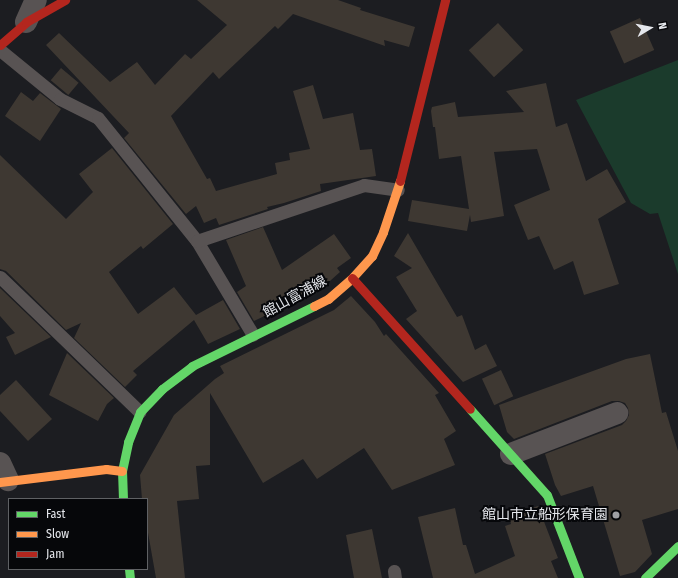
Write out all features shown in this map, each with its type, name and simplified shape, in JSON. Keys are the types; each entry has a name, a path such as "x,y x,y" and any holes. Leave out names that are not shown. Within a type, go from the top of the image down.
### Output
{"main road":[{"path":"0,45 26,22 65,0"},
{"name":"館山富浦線","path":"123,498 122,471 128,442 140,412 162,389 192,366 328,298 352,278 372,256 383,232 398,190 445,0"},
{"path":"352,278 547,495 579,578"},
{"path":"3,475 106,469 122,471"},
{"path":"645,578 678,546"}],"street":[{"path":"26,22 36,0"},
{"path":"511,454 617,413"}],"lane":[{"path":"0,50 60,99 98,118 197,241 253,335"},
{"path":"197,241 364,185 398,190"},
{"path":"0,277 140,412"}],"green space":[{"path":"678,60 678,274 658,213 650,214 631,203 576,100"}],"building":[{"path":"197,0 338,0 361,8 360,10 415,27 409,47 384,40 385,46 293,14 278,29 275,26 219,79 213,72 171,116 207,179 210,178 216,191 277,174 275,163 290,160 289,153 310,149 293,91 313,85 323,119 353,113 360,150 372,149 376,176 320,184 321,191 267,207 268,209 219,225 216,218 204,223 196,206 186,214 124,138 129,133 46,45 59,33 110,82 137,62 155,85 185,54 191,59 227,25"},
{"path":"640,18 654,50 624,63 610,31"},
{"path":"498,23 523,50 494,77 469,50"},
{"path":"61,68 79,83 68,95 51,80"},
{"path":"546,83 556,127 567,123 586,181 607,169 626,202 598,219 619,284 584,295 573,261 554,270 539,236 528,240 514,205 550,190 537,149 494,152 504,216 471,222 470,215 467,231 408,221 412,200 469,209 461,156 439,159 435,127 433,127 432,107 455,102 458,117 524,112 506,91"},
{"path":"21,92 33,101 40,93 61,109 40,141 5,116"},
{"path":"112,148 173,224 143,249 141,246 109,272 138,314 174,287 196,315 223,300 240,329 208,344 194,320 133,371 137,375 125,387 74,338 81,323 66,330 6,271 0,269 0,155 66,219 93,192 79,174"},
{"path":"263,227 282,270 334,234 351,258 337,268 340,272 321,289 254,321 237,292 246,286 226,240"},
{"path":"408,233 457,317 462,315 475,350 486,344 497,366 463,382 406,319 417,311 396,277 412,268 394,256"},
{"path":"0,288 51,337 15,355 6,337 15,333 0,316"},
{"path":"351,296 375,322 384,336 386,334 439,393 435,395 456,431 444,439 455,465 392,490 364,448 317,479 303,459 263,483 210,393 210,465 196,466 199,499 177,501 185,578 156,578 148,533 148,498 142,498 140,475 174,415 224,373 220,366 334,310"},
{"path":"67,353 114,398 107,404 98,421 49,395"},
{"path":"650,354 662,413 666,412 678,451 678,509 642,520 652,554 635,572 620,576 593,486 561,496 555,485 545,454 622,425 629,415 628,408 625,403 612,401 514,439 507,432 499,405 626,359"},
{"path":"501,370 513,396 494,405 482,379"},
{"path":"16,380 52,419 28,441 0,411 0,395"},
{"path":"538,506 558,558 551,561 558,578 433,578 418,517 455,508 463,545 466,545 475,574 515,556 505,526 511,524 509,516"},
{"path":"372,529 382,578 354,578 346,535"}],"traffic: fast":[{"path":"123,498 122,471 128,442 140,412 162,389 192,366 314,306"},
{"path":"470,409 547,495 579,578"},
{"path":"645,578 678,546"},
{"path":"129,570 130,578"}],"traffic: slow":[{"path":"314,306 328,299 352,278 372,256 383,232 400,181"},
{"path":"0,482 106,469 122,471"}],"traffic: jam":[{"path":"0,45 26,22 65,0"},
{"path":"400,181 445,0"},
{"path":"352,278 470,409"}],"place":[{"name":"館山市立船形保育園","path":"616,515"}]}
